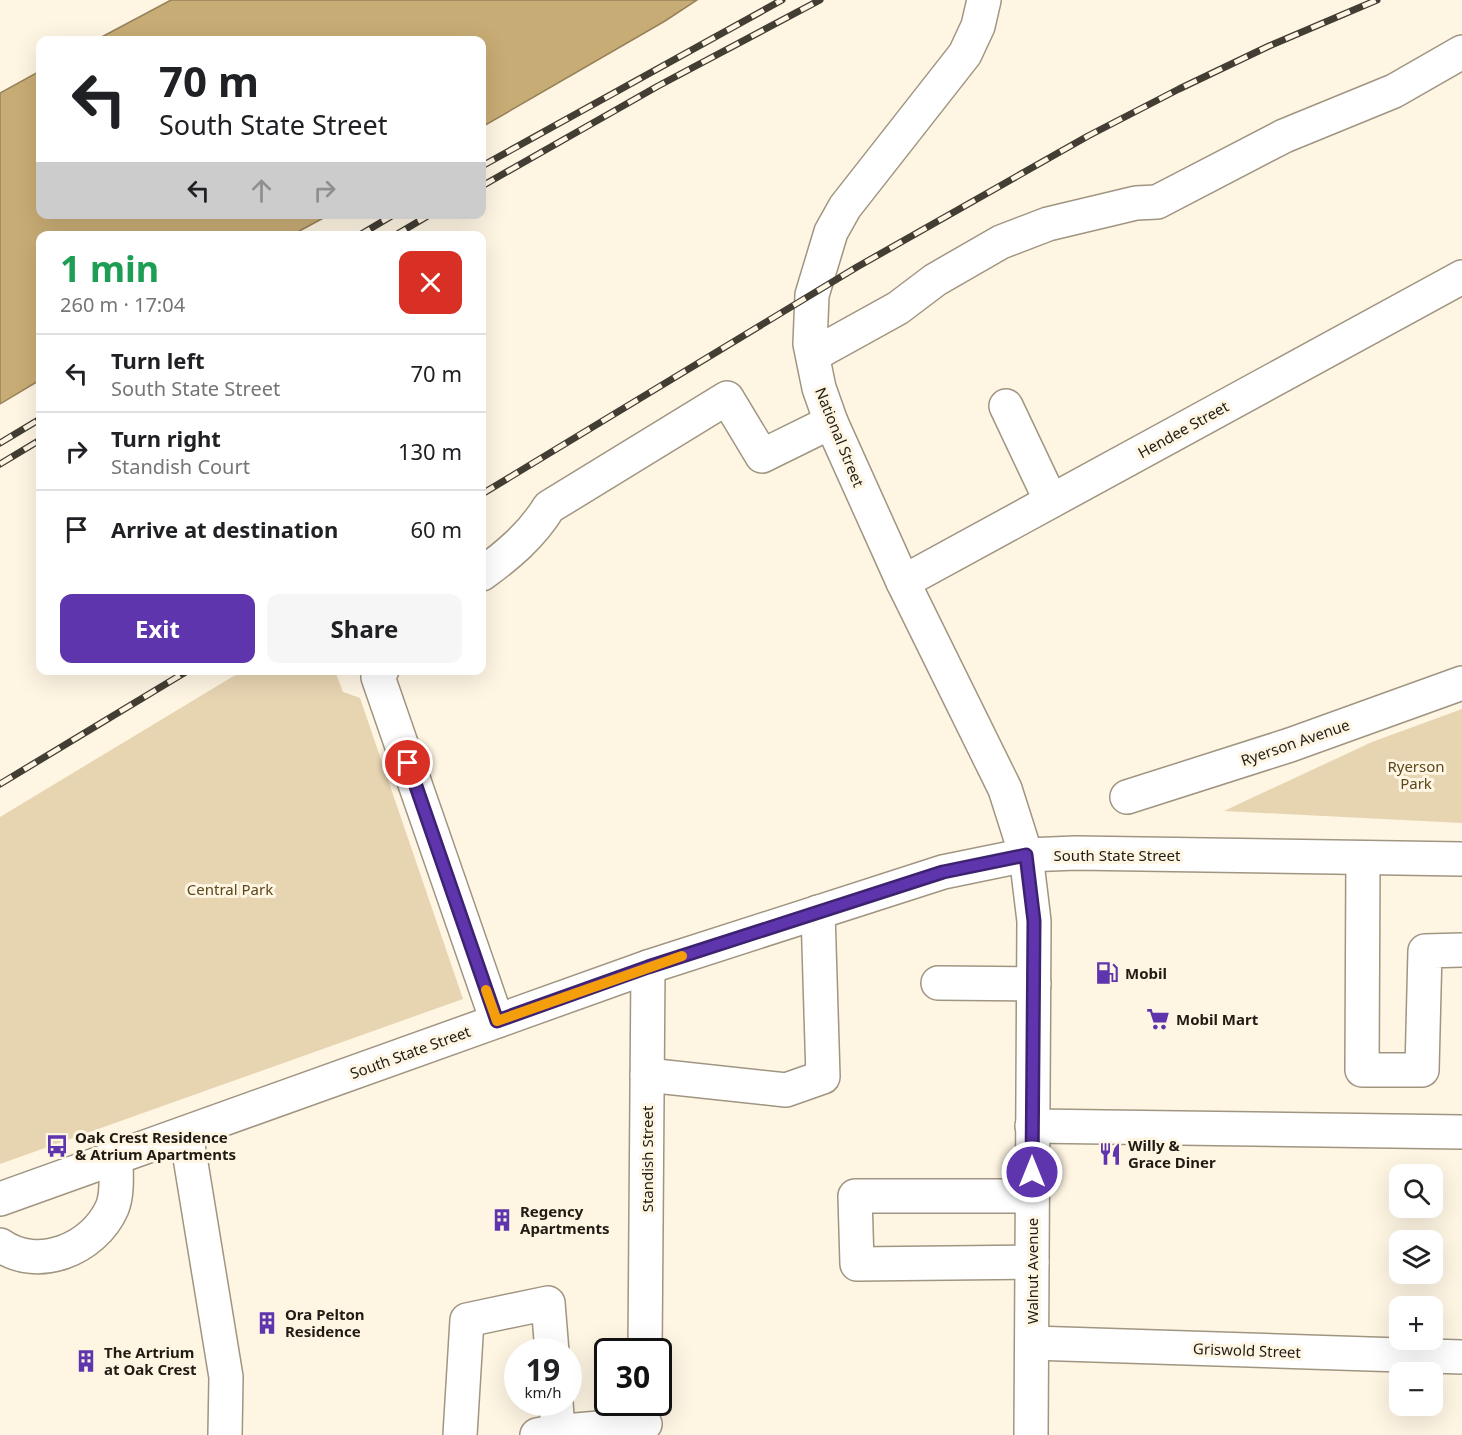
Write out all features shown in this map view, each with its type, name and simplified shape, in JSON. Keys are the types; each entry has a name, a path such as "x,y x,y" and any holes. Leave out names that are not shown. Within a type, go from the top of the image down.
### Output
{"street":[{"name":"National Street","path":"984,0 978,26 965,54 845,207 831,232 812,295 810,327 819,388 831,422 903,582 1005,789 1026,855"},
{"path":"813,355 898,308 935,280 1001,242 1048,224 1136,204 1157,202 1284,136 1394,91 1462,52"},
{"name":"Hendee Street","path":"903,582 1462,277"},
{"path":"486,571 511,553 538,525 549,507 728,398 762,456 831,422"},
{"path":"1006,406 1051,501"},
{"path":"380,675 497,1021"},
{"name":"Ryerson Avenue","path":"1127,797 1290,745 1462,683"},
{"name":"South State Street","path":"0,1199 648,967 943,872 1026,855 1085,853 1462,859"},
{"name":"Walnut Avenue","path":"1026,855 1034,921 1031,1435"},
{"path":"1363,858 1362,1070 1422,1070 1425,951 1462,950"},
{"path":"647,1075 786,1090 823,1077 818,912"},
{"name":"Standish Street","path":"645,1338 648,967"},
{"path":"938,983 1034,984"},
{"path":"1032,1126 1462,1132"},
{"path":"186,1133 226,1377 225,1435"},
{"path":"0,1245 11,1253 25,1256 47,1256 76,1248 90,1239 113,1206 116,1158"},
{"path":"1032,1196 855,1196 856,1264 1032,1262"},
{"path":"460,1435 467,1320 548,1302 551,1338"},
{"name":"Griswold Street","path":"1032,1343 1462,1357"},
{"path":"550,1423 645,1420"}],"green space":[{"name":"Central Park","path":"235,675 337,675 343,692 360,698 463,999 0,1164 0,817"},
{"name":"Ryerson Park","path":"1462,709 1462,823 1224,811 1372,742"}],"shaded area":[{"path":"171,0 697,0 486,125 486,36 104,36"},
{"path":"36,73 36,219 322,219 299,231 36,231 36,382 0,404 0,93"}],"railway":[{"path":"486,164 782,0"},
{"path":"486,184 658,86 820,0"},
{"path":"486,492 857,267 1088,136 1269,46 1377,0"},
{"path":"366,231 387,219"},
{"path":"402,231 423,219"},
{"path":"0,443 36,421"},
{"path":"0,464 36,442"},
{"path":"0,784 181,675"}],"slow traffic":[{"path":"486,990 497,1021 682,956"}],"place":[{"name":"Mobil","path":"1107,973"},
{"name":"Mobil Mart","path":"1158,1019"},
{"name":"Oak Crest Residence & Atrium Apartments","path":"57,1146"},
{"name":"Willy & Grace Diner","path":"1110,1154"},
{"name":"Regency Apartments","path":"502,1220"},
{"name":"Ora Pelton Residence","path":"267,1323"},
{"name":"The Artrium at Oak Crest","path":"86,1361"}],"route":[{"path":"408,763 497,1021 648,967 943,872 1026,855 1034,921 1032,1172"}]}
